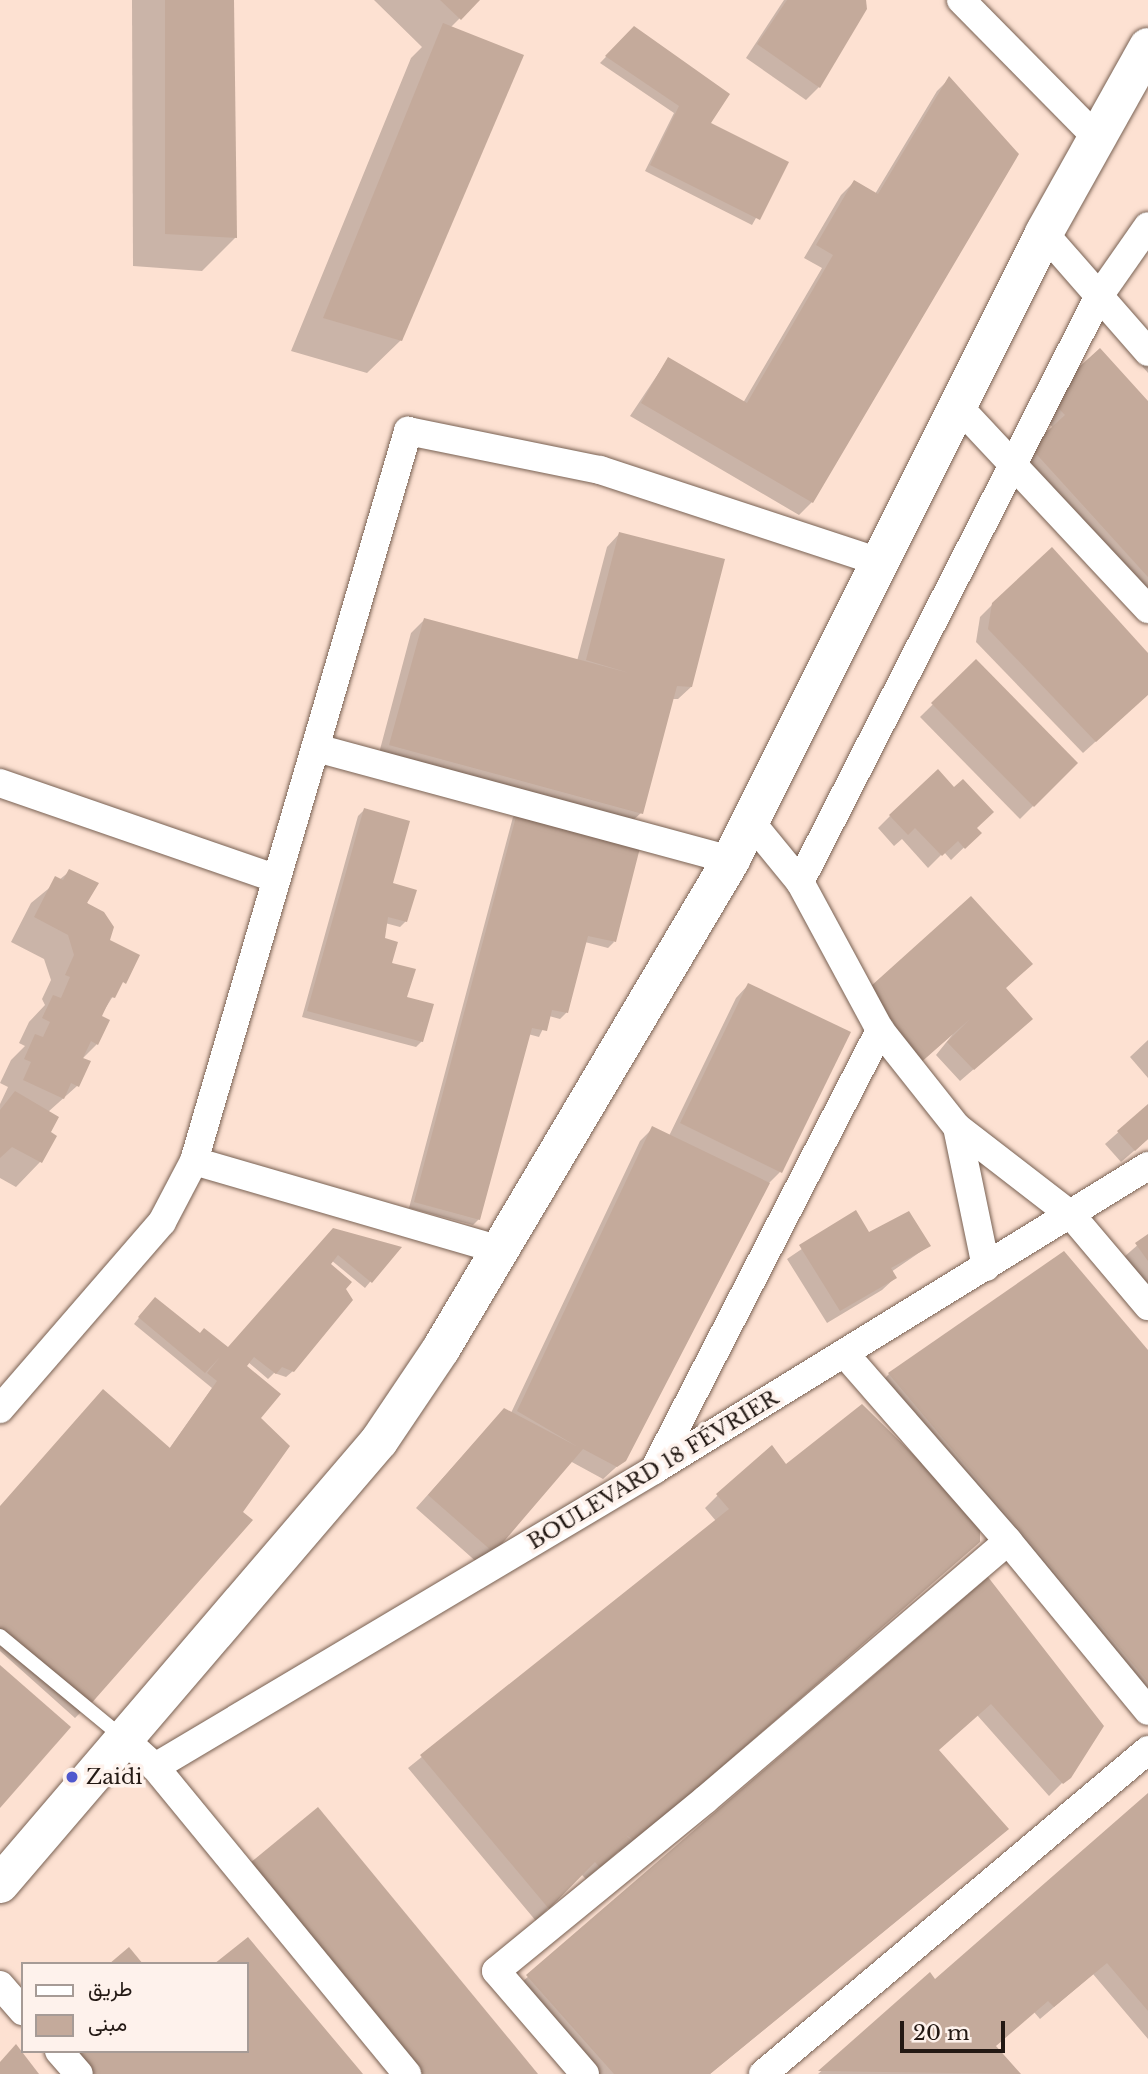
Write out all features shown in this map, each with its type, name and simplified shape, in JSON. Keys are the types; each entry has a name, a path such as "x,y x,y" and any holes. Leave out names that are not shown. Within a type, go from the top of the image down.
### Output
{"main road":[{"path":"0,1884 379,1441 501,1250 731,860 1044,233 1148,47"}],"street":[{"path":"961,0 1096,137"},
{"path":"800,882 1011,462 1098,296 1148,226"},
{"path":"1044,233 1148,352"},
{"path":"958,406 1148,609"},
{"path":"0,1409 162,1222 194,1161 408,431 600,470 879,562"},
{"path":"316,748 731,860"},
{"path":"0,783 275,878"},
{"path":"750,821 800,882 880,1030 957,1127 1072,1216 1148,1306"},
{"path":"654,1470 880,1030"},
{"path":"957,1127 986,1267"},
{"path":"194,1161 501,1250"},
{"name":"BOULEVARD 18 FÉVRIER","path":"155,1768 654,1470 1072,1216 1148,1166"},
{"path":"845,1354 1009,1541 1148,1711"},
{"path":"584,2074 496,1971 717,1791 1009,1541"},
{"path":"123,1738 155,1768 407,2074"},
{"path":"763,2074 1148,1750"},
{"path":"0,1985 21,2009"},
{"path":"61,2053 79,2074"}],"lane":[{"path":"0,1636 123,1738"}],"building":[{"path":"165,0 234,0 237,238 165,234"},
{"path":"440,0 480,0 461,20"},
{"path":"787,0 866,0 867,9 820,88 757,44"},
{"path":"443,23 524,55 402,341 323,318"},
{"path":"634,26 730,94 711,123 789,162 760,220 650,165 679,106 605,56"},
{"path":"949,76 1019,154 813,503 641,403 668,357 747,403 833,255 816,245 854,180 878,194"},
{"path":"1100,348 1148,401 1148,577 1030,447 1065,415 1047,396"},
{"path":"619,532 725,559 692,687 677,686 643,814 389,745 424,618 629,673 586,660"},
{"path":"1052,547 1148,653 1148,695 1096,742 988,629 992,603"},
{"path":"976,659 1078,763 1034,807 931,703"},
{"path":"938,769 954,787 963,779 994,812 977,828 982,833 965,849 958,841 942,856 915,828 908,835 889,815"},
{"path":"364,808 410,821 393,883 417,890 407,922 388,917 385,938 398,942 392,963 416,969 407,997 434,1004 423,1042 307,1011"},
{"path":"518,809 642,840 616,942 588,936 568,1013 552,1010 547,1031 532,1028 480,1220 414,1202"},
{"path":"69,869 99,883 87,903 104,912 114,927 110,940 140,955 126,984 123,982 115,998 111,997 102,1016 110,1020 98,1045 91,1041 83,1058 91,1061 79,1087 71,1083 64,1099 23,1080 31,1062 24,1059 35,1034 43,1037 50,1022 42,1018 53,995 61,998 70,977 65,975 74,955 68,935 34,917 55,876 63,880"},
{"path":"971,896 1033,964 1006,988 1033,1019 974,1070 947,1042 970,1019 918,1065 871,986"},
{"path":"748,983 851,1032 782,1173 680,1123"},
{"path":"15,1091 59,1117 51,1132 57,1136 42,1163 12,1147 0,1158 0,1110"},
{"path":"1148,1104 1148,1139 1135,1151 1117,1131"},
{"path":"652,1126 770,1183 626,1461 617,1467 583,1449 494,1553 428,1495 504,1408 578,1447 517,1411"},
{"path":"856,1210 869,1232 909,1211 931,1246 891,1268 897,1278 840,1311 799,1245"},
{"path":"333,1228 402,1247 372,1283 338,1255 331,1264 352,1282 346,1289 353,1300 294,1372 282,1367 276,1374 254,1357 247,1366 281,1394 261,1418 290,1446 243,1512 253,1520 89,1706 0,1628 0,1506 103,1389 170,1448 217,1381 207,1373 220,1357 205,1373 138,1317 155,1297 200,1333 204,1328 228,1347"},
{"path":"1148,1234 1148,1261 1135,1243"},
{"path":"1064,1251 1148,1350 1148,1682 888,1373"},
{"path":"862,1404 929,1470 980,1527 980,1542 636,1842 626,1835 631,1840 600,1868 595,1862 549,1909 420,1755 729,1509 716,1494 772,1445 786,1464"},
{"path":"988,1577 1104,1726 1071,1778 1063,1784 991,1704 939,1750 1009,1829 710,2074 614,2074 526,1975"},
{"path":"0,1665 71,1727 0,1808"},
{"path":"1148,1793 1148,2011 1107,1963 1054,2007 1048,2001 996,2046 1021,2074 818,2071 930,1972 935,1979"},
{"path":"318,1807 538,2074 422,2074 250,1863"},
{"path":"248,1937 363,2074 95,2074 78,2053 248,2053 248,1962 217,1962"},
{"path":"129,1947 141,1962 111,1962"},
{"path":"16,2044 39,2074 0,2074 0,2062"}],"place":[{"name":"Zaidi","path":"72,1777"}]}
